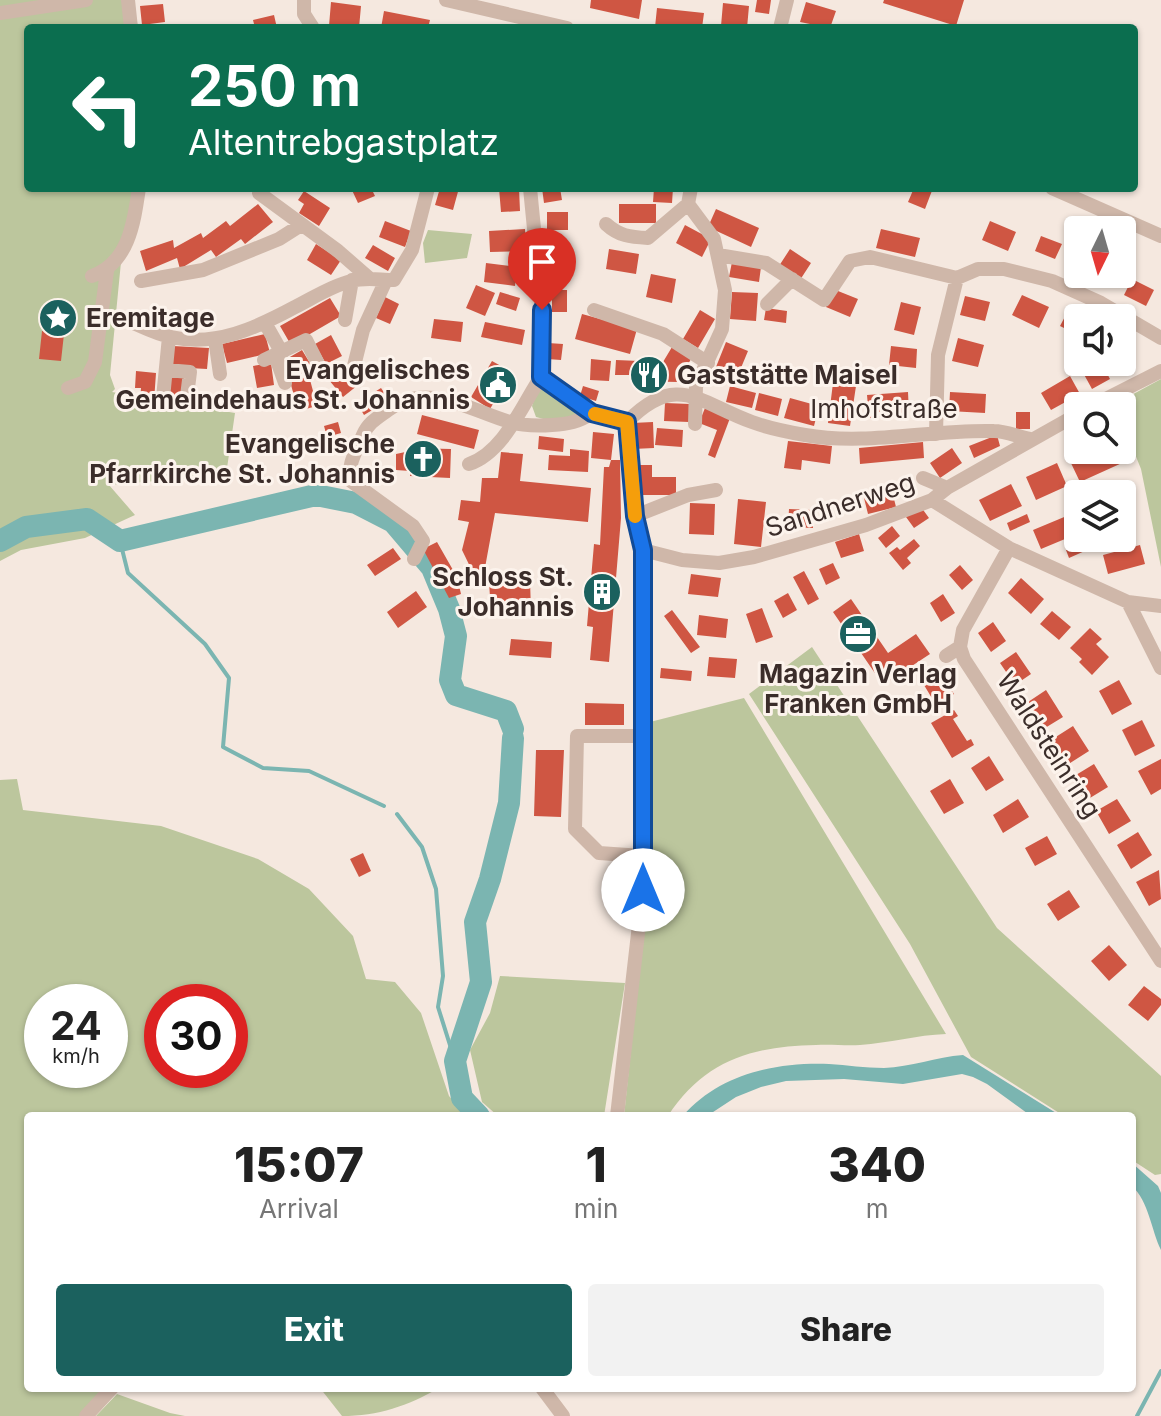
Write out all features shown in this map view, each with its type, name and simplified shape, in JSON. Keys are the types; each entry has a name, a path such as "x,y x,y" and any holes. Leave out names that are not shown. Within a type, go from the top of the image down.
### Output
{"street":[{"path":"0,13 86,0"},
{"path":"128,0 131,24"},
{"path":"304,0 304,14 310,24"},
{"path":"446,0 549,24"},
{"path":"781,24 787,0"},
{"path":"68,388 85,382 95,362 100,274 127,244 138,192"},
{"path":"124,319 169,337 215,339 242,333 352,280 394,280 412,250 427,192"},
{"path":"469,464 495,446 541,377 542,310 530,192"},
{"path":"606,224 628,237 648,238 688,204 690,192"},
{"path":"1061,192 1161,236"},
{"path":"259,193 338,251 369,278"},
{"path":"688,204 714,239 725,290 722,329 696,386 695,424"},
{"path":"141,281 203,270 279,239 301,225"},
{"path":"718,255 766,263 824,300 850,261 870,257 957,278 978,269 1004,269 1052,281 1101,303 1161,338"},
{"path":"936,434 938,355 957,278"},
{"path":"767,304 792,279"},
{"path":"345,320 352,280"},
{"path":"353,370 363,330 386,280"},
{"path":"594,310 663,334 708,363"},
{"path":"265,323 273,356 285,383"},
{"path":"163,398 169,337"},
{"path":"215,339 220,374"},
{"path":"273,356 306,340 321,370"},
{"path":"166,370 190,372 187,396"},
{"path":"1122,392 1161,371"},
{"path":"541,377 592,413 627,422"},
{"path":"617,1112 643,890 643,550 635,516 627,422 645,403 655,399 696,396"},
{"name":"Imhofstraße","path":"696,396 752,423 808,436 858,438 997,431 1030,439"},
{"path":"417,554 423,541 413,526 351,481 348,469 367,425 398,402 428,397 461,402 482,413 537,427 580,422 592,413"},
{"name":"Sandnerweg","path":"643,550 682,560 719,563 749,558 857,528 932,500 947,488 1064,421"},
{"path":"923,478 947,488"},
{"path":"635,516 688,495 716,490"},
{"path":"932,500 1009,548 1128,602 1161,606"},
{"path":"946,656 960,647 963,630 1009,548"},
{"path":"1128,602 1161,668"},
{"name":"Waldsteinring","path":"960,647 964,659 1161,961"},
{"path":"642,736 577,736 575,829 599,853 642,856"},
{"path":"86,1416 108,1392"},
{"path":"545,1392 560,1411"}],"green space":[{"name":"Eremitage","path":"0,0 133,0 137,24 24,24 24,192 141,192 121,262 110,375 115,389 112,392 235,413 226,475 109,485 135,515 85,538 21,550 0,561"},
{"path":"428,230 472,234 467,258 425,263 423,243"},
{"path":"1161,379 1161,567 1136,457 1136,393"},
{"path":"546,389 576,408 575,418 551,421 536,417 532,406 537,390"},
{"path":"812,647 997,928 1161,1076 1161,1174 1155,1175 1136,1163 1136,1112 1058,1112 971,1057 910,944 749,694"},
{"path":"744,698 946,1034 860,1045 793,1046 751,1053 732,1060 697,1082 671,1112 624,1112 648,887 650,722"},
{"path":"17,779 23,810 161,826 258,859 309,889 353,936 366,979 395,982 421,1013 449,1096 463,1112 24,1112 24,1392 108,1392 86,1416 0,1416 0,780"},
{"path":"500,976 625,983 605,1112 493,1112 482,1102 470,1050 490,1013"},
{"path":"323,1392 431,1392 392,1409 342,1416"},
{"path":"117,1394 170,1413 185,1416 96,1416"}],"water":[{"path":"963,1055 1055,1112 1026,1112 987,1084 962,1074 903,1084 844,1079 786,1081 736,1097 713,1112 687,1112 714,1090 769,1068 829,1064 884,1068"},
{"path":"1136,1167 1158,1186 1161,1193 1161,1250 1146,1208 1138,1192"}],"building":[{"path":"591,0 642,0 639,19 590,8"},
{"path":"757,0 771,0 769,14 755,12"},
{"path":"884,0 964,0 957,24 883,3"},
{"path":"331,2 361,6 359,24 329,24"},
{"path":"806,2 836,11 831,24 800,22"},
{"path":"723,3 749,6 747,24 721,24"},
{"path":"163,4 165,22 142,24 140,6"},
{"path":"657,8 704,13 703,24 655,24"},
{"path":"384,11 430,20 429,24 382,24"},
{"path":"274,15 276,24 254,24 253,20"},
{"path":"306,192 330,208 319,226 299,213 304,204 298,200"},
{"path":"353,192 373,192 375,196 358,203"},
{"path":"439,192 458,192 453,210 435,205"},
{"path":"499,192 519,192 520,211 501,212"},
{"path":"543,192 561,192 562,200 544,203"},
{"path":"654,192 673,192 672,203 653,202"},
{"path":"912,192 931,192 925,209 908,202"},
{"path":"258,204 273,222 245,244 241,239 216,257 211,250 180,269 177,258 146,271 140,251 173,240 174,248 201,233 203,238 226,221 230,226"},
{"path":"619,204 656,204 656,223 619,223"},
{"path":"716,209 759,228 751,247 708,227"},
{"path":"547,212 568,212 568,230 547,230"},
{"path":"385,221 411,231 405,247 379,237"},
{"path":"990,221 1016,232 1008,251 982,240"},
{"path":"685,225 711,239 702,257 676,243"},
{"path":"525,229 526,251 490,252 489,231"},
{"path":"881,229 920,238 915,257 876,248"},
{"path":"1041,236 1062,244 1055,259 1035,251"},
{"path":"316,244 341,260 331,275 307,260"},
{"path":"373,245 395,258 388,271 365,258"},
{"path":"571,249 571,273 548,273 548,254 555,254 555,250"},
{"path":"609,249 639,254 636,274 606,269"},
{"path":"790,249 811,263 800,280 779,266"},
{"path":"732,262 761,267 759,282 729,277"},
{"path":"486,263 517,267 515,286 484,282"},
{"path":"651,274 676,279 672,303 646,297"},
{"path":"1136,281 1154,290 1146,306 1124,295 1128,288 1136,288"},
{"path":"476,285 495,293 485,316 466,308"},
{"path":"833,289 858,299 850,317 826,307"},
{"path":"552,290 567,290 567,312 552,312"},
{"path":"500,292 520,298 516,311 496,304"},
{"path":"732,292 758,293 756,321 730,319"},
{"path":"1022,295 1049,307 1039,328 1012,315"},
{"path":"965,296 990,302 985,321 960,315"},
{"path":"385,297 399,304 390,324 376,318"},
{"path":"330,298 341,316 291,345 280,326"},
{"path":"901,302 921,307 914,335 894,330"},
{"path":"766,308 787,311 786,323 764,320"},
{"path":"700,310 715,319 698,348 683,339"},
{"path":"582,314 637,329 630,354 575,339"},
{"path":"434,319 463,322 461,342 431,338"},
{"path":"485,322 525,330 522,345 481,337"},
{"path":"42,331 64,334 61,361 39,359"},
{"path":"265,334 270,353 227,363 222,344"},
{"path":"331,335 342,356 326,364 315,344"},
{"path":"958,338 984,345 978,367 952,361"},
{"path":"726,342 748,351 738,375 716,367"},
{"path":"548,343 563,344 561,360 547,359"},
{"path":"173,346 209,348 207,369 171,367"},
{"path":"891,346 917,349 916,368 889,365"},
{"path":"672,347 691,359 678,382 631,381 631,375 615,375 616,360 663,362"},
{"path":"302,350 313,368 293,379 283,361"},
{"path":"591,359 611,361 609,381 590,380"},
{"path":"492,361 512,372 490,409 471,397"},
{"path":"339,362 358,385 343,397 324,374"},
{"path":"271,363 274,385 257,388 253,366"},
{"path":"136,371 156,373 154,401 140,401 141,388 135,388"},
{"path":"167,374 184,376 181,404 164,402"},
{"path":"309,376 317,406 298,411 290,381"},
{"path":"1070,376 1079,392 1064,392 1064,403 1051,410 1041,393"},
{"path":"1085,376 1108,376 1110,379 1092,389"},
{"path":"833,383 856,386 850,426 828,423"},
{"path":"583,386 599,391 596,401 580,396"},
{"path":"730,386 756,393 752,408 726,402"},
{"path":"381,388 389,400 364,415 357,403"},
{"path":"908,392 909,414 869,418 867,395"},
{"path":"950,392 986,394 985,413 949,411"},
{"path":"759,393 782,399 778,416 755,410"},
{"path":"790,398 819,406 814,426 784,418"},
{"path":"665,403 690,404 689,422 664,421"},
{"path":"705,408 730,418 715,458 708,455 717,430 699,423"},
{"path":"1016,412 1030,412 1030,429 1016,429"},
{"path":"422,415 479,430 474,449 417,434"},
{"path":"338,422 341,433 327,437 324,426"},
{"path":"653,422 654,448 633,449 632,423"},
{"path":"657,428 683,430 682,447 655,445"},
{"path":"593,432 614,434 611,460 591,458"},
{"path":"997,435 1000,446 974,458 969,446"},
{"path":"539,436 564,439 563,452 538,449"},
{"path":"788,441 832,446 830,464 802,460 801,470 784,468"},
{"path":"923,442 924,458 860,464 859,448"},
{"name":"Evangelische Pfarrkirche St. Johannis","path":"410,448 451,449 450,478 410,476 410,471 396,470 396,454 410,451"},
{"path":"952,448 962,463 940,478 930,463"},
{"path":"570,449 589,451 588,472 548,470 549,455 570,456"},
{"path":"501,452 523,454 520,481 591,488 588,522 495,513 482,584 477,581 462,550 469,522 458,520 461,500 480,502 482,478 498,478"},
{"path":"611,460 620,460 621,518 609,662 590,660 593,627 587,626 594,544 600,545 604,467 609,467"},
{"path":"1057,463 1064,480 1064,487 1036,500 1026,477"},
{"path":"1071,464 1120,464 1084,480 1079,480"},
{"path":"638,465 652,465 652,477 676,477 676,495 638,495"},
{"path":"1011,484 1022,506 990,521 979,500"},
{"path":"891,487 896,507 868,514 863,494"},
{"path":"738,499 766,502 761,547 734,544"},
{"path":"690,503 715,504 714,535 689,534"},
{"path":"921,507 929,518 914,528 906,517"},
{"path":"789,509 813,510 813,528 788,527"},
{"path":"1027,514 1030,522 1010,531 1007,523"},
{"path":"1064,517 1064,539 1041,549 1033,530"},
{"path":"892,526 900,536 886,548 878,538"},
{"path":"859,534 864,551 841,558 835,542"},
{"path":"914,539 920,546 907,558 911,563 903,570 889,553 897,547 900,550"},
{"path":"437,542 457,577 461,594 449,598 423,549"},
{"path":"1140,545 1145,564 1108,574 1103,555 1136,552 1136,546"},
{"path":"393,548 401,559 375,576 367,565"},
{"path":"1067,552 1082,552 1069,558"},
{"path":"833,563 840,578 826,585 819,569"},
{"path":"960,565 973,580 962,590 949,575"},
{"path":"804,571 819,599 808,605 793,577"},
{"path":"691,574 721,578 718,597 688,594"},
{"path":"1021,578 1044,599 1031,614 1008,593"},
{"path":"530,580 531,611 491,612 489,582"},
{"path":"416,591 427,607 398,628 387,612"},
{"path":"788,593 797,610 783,618 774,601"},
{"path":"943,594 955,613 941,622 930,603"},
{"path":"851,599 888,653 916,634 930,654 883,685 833,612"},
{"path":"762,608 773,637 756,643 746,614"},
{"path":"672,610 700,647 691,653 664,616"},
{"path":"1052,611 1071,627 1059,640 1040,624"},
{"path":"699,615 728,619 726,638 697,635"},
{"path":"993,622 1006,641 991,652 978,633"},
{"path":"1090,628 1102,639 1096,644 1109,657 1092,675 1070,648"},
{"path":"511,639 552,642 551,658 509,655"},
{"path":"1016,652 1031,674 1015,685 1000,663"},
{"path":"709,657 737,659 735,678 707,676"},
{"path":"661,668 692,671 691,681 660,678"},
{"path":"941,674 954,694 936,705 924,685"},
{"path":"1119,680 1132,704 1112,715 1099,691"},
{"path":"1046,690 1063,717 1045,728 1028,702"},
{"path":"585,703 624,704 624,725 585,725"},
{"path":"954,710 958,716 953,719 967,741 971,739 974,745 952,758 931,723"},
{"path":"1142,720 1155,746 1135,756 1122,730"},
{"path":"1073,726 1089,751 1067,765 1051,740"},
{"path":"536,750 564,750 561,817 534,816"},
{"path":"989,756 1004,780 986,791 971,768"},
{"path":"1161,759 1161,789 1151,795 1138,771"},
{"path":"1094,764 1108,787 1085,801 1071,778"},
{"path":"950,779 964,803 944,814 930,791"},
{"path":"1018,799 1029,817 1003,833 993,815"},
{"path":"1117,799 1131,821 1109,834 1096,811"},
{"path":"1138,832 1152,855 1131,869 1117,845"},
{"path":"1047,836 1057,854 1035,866 1025,848"},
{"path":"363,853 371,871 359,877 350,859"},
{"path":"1159,870 1161,899 1149,906 1136,882"},
{"path":"1069,890 1080,907 1058,921 1047,904"},
{"path":"1109,945 1127,965 1109,981 1091,961"},
{"path":"1144,986 1161,999 1161,1005 1148,1021 1128,1005"}],"waterway":[{"path":"0,541 26,527 87,519 120,541 316,495 356,503 393,522 432,568 456,636 450,680 456,695 506,711 513,729"},
{"path":"120,541 128,573 205,644 229,678 223,747 263,768 309,771 384,806"},
{"path":"475,1112 462,1098 455,1061 481,982 475,922 490,879 509,803 513,738"},
{"path":"397,814 422,847 436,889 443,976 438,1007 455,1061"},
{"path":"1137,1416 1161,1371"}],"slow traffic":[{"path":"595,414 627,422 635,516"}],"place":[{"name":"Eremitage","path":"58,318"},
{"name":"Gaststätte Maisel","path":"649,375"},
{"name":"Evangelisches Gemeindehaus St. Johannis","path":"498,385"},
{"name":"Evangelische Pfarrkirche St. Johannis","path":"423,459"},
{"name":"Schloss St. Johannis","path":"602,592"},
{"name":"Magazin Verlag Franken GmbH","path":"858,634"}],"route":[{"path":"542,310 541,377 592,413 627,422 635,516 643,550 643,890"}]}
